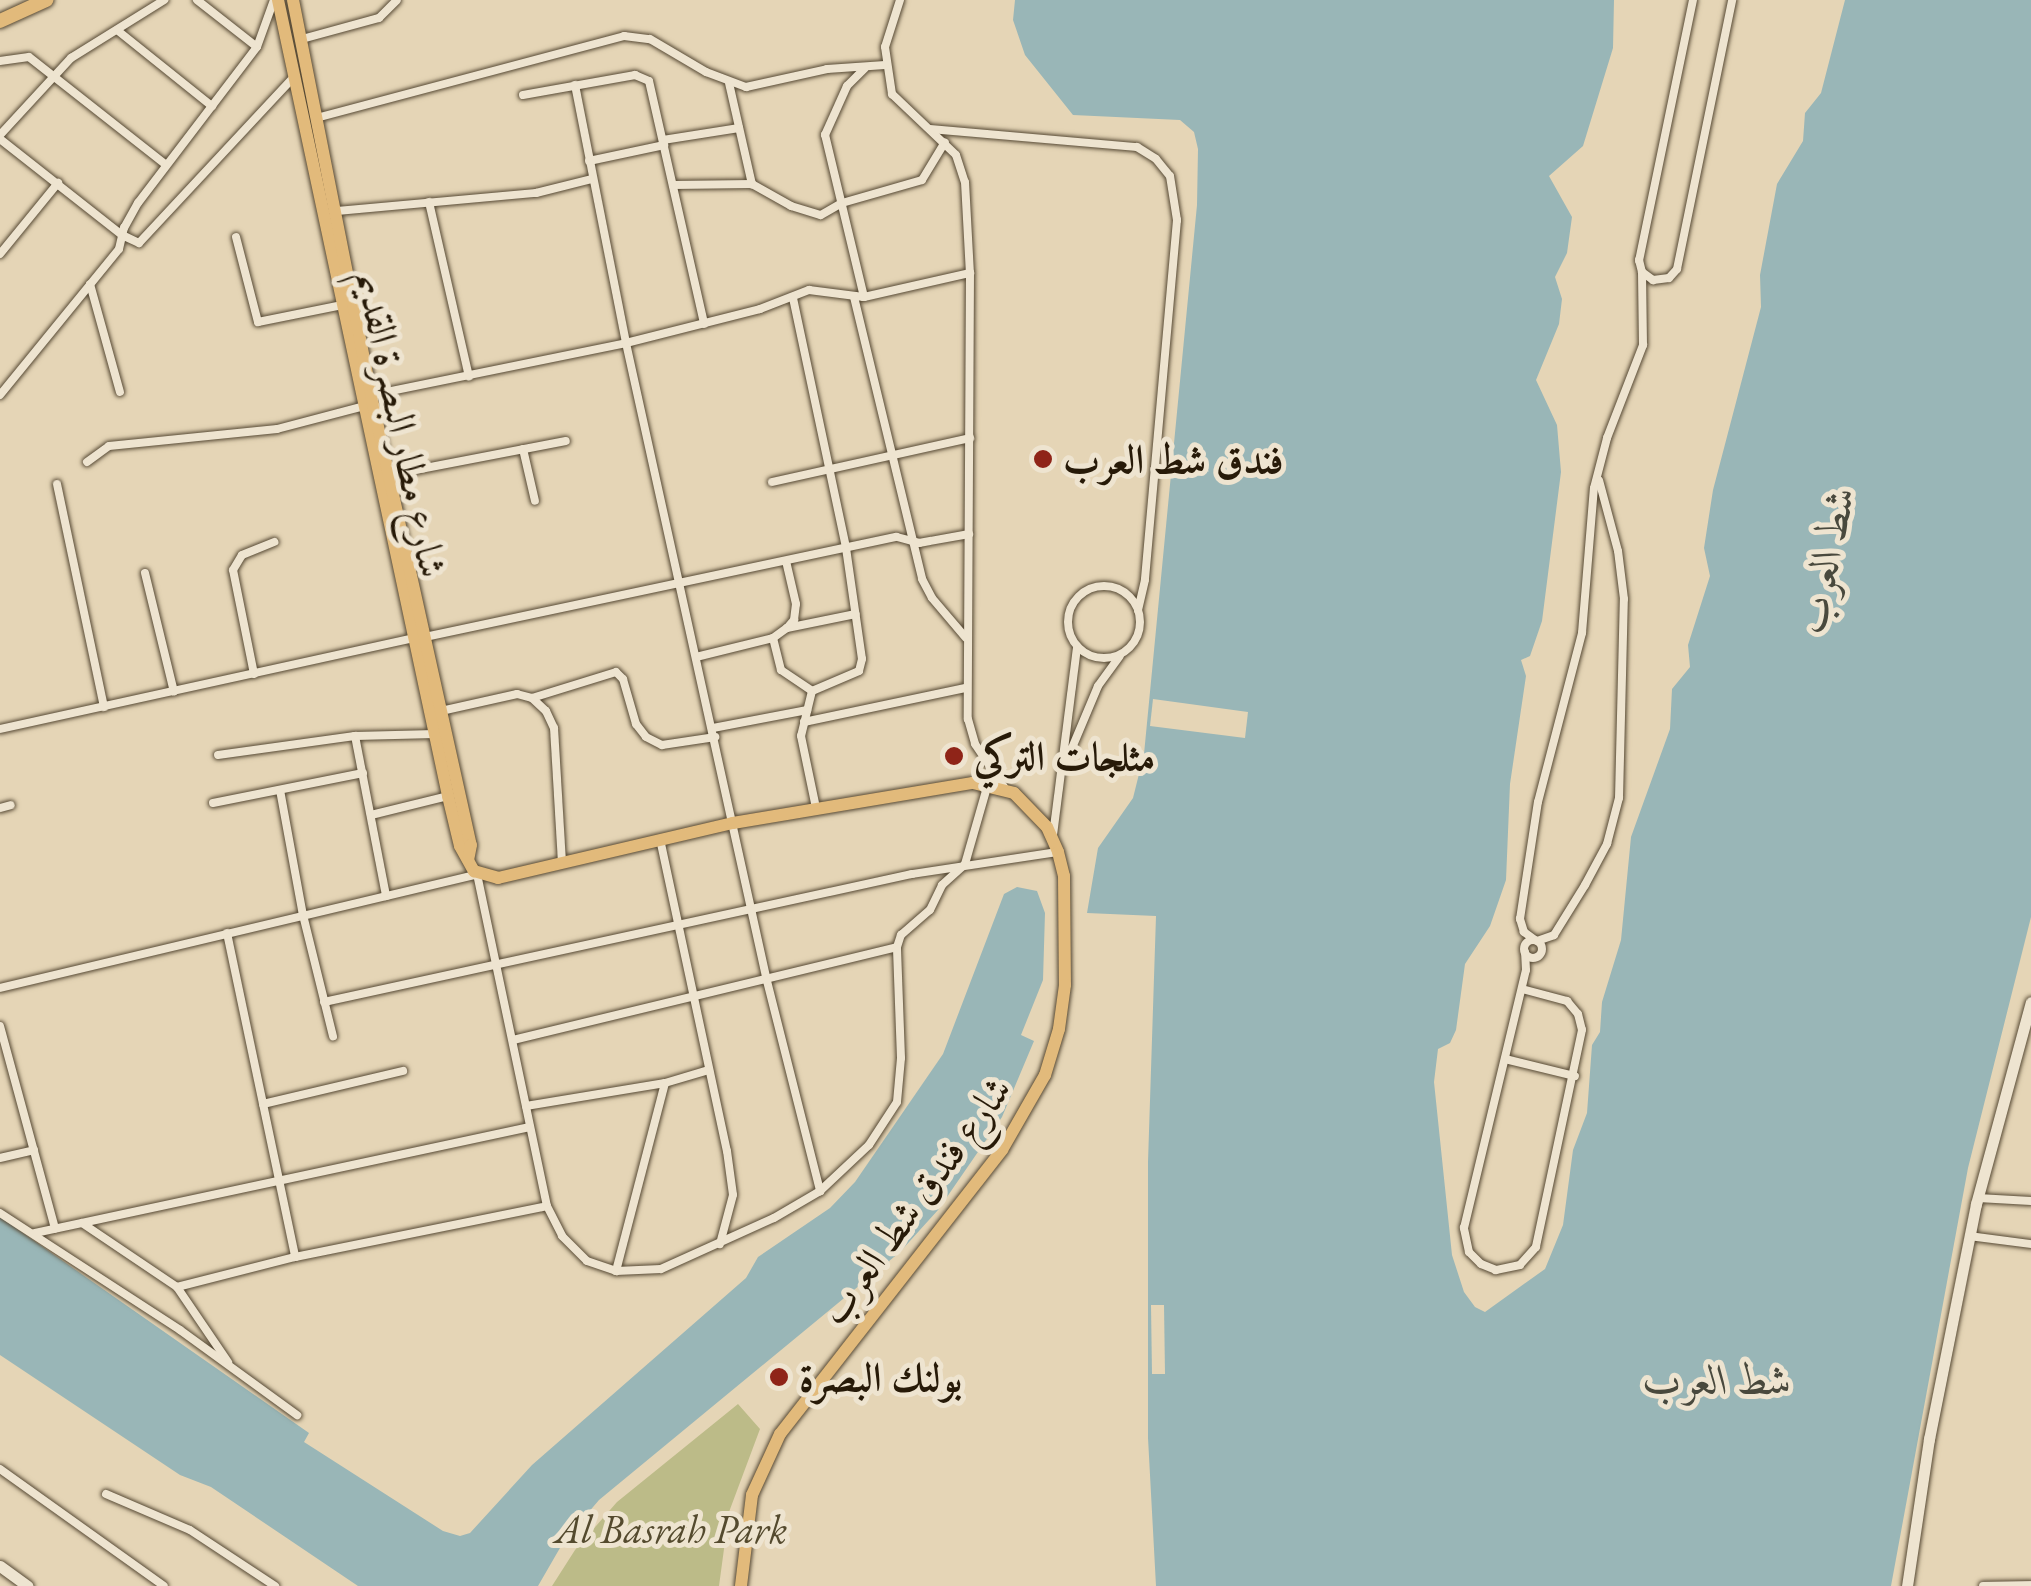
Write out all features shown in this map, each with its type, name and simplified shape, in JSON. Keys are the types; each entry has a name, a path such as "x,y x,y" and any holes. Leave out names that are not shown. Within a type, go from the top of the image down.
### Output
{"highway":[{"path":"0,21 46,0"}],"main road":[{"name":"شارع مطار البصرة القديم","path":"276,0 296,74 342,305 389,475 448,796 460,846 478,874"},
{"name":"شارع مطار البصرة القديم","path":"293,0 320,117 368,401 419,637 441,711 471,845 468,860"},
{"name":"شارع فندق شط العرب","path":"478,874 498,878 734,823 950,785 988,784 1004,788 1032,808 1058,852 1064,876 1065,985 1059,1029 1045,1074 1002,1150 774,1444 750,1507 741,1586"}],"street":[{"path":"164,0 51,76 0,137 136,243 144,240 296,74"},
{"path":"197,0 256,46"},
{"path":"0,395 120,248 138,203 256,46 276,0"},
{"path":"302,38 379,18 397,0"},
{"path":"900,0 888,31 885,65 898,104 945,142 963,172 970,273 966,688 970,733 1004,788"},
{"path":"1642,272 1661,281 1677,268 1732,0"},
{"path":"1522,988 1560,997 1578,1014 1582,1030 1536,1247 1520,1265 1496,1270 1481,1264 1469,1252 1464,1228 1526,970 1522,927 1542,774 1582,632 1590,506 1598,471 1642,346 1639,260 1693,1"},
{"path":"117,30 212,106"},
{"path":"320,117 624,36 650,40 728,82 746,87 827,70 885,65"},
{"path":"0,61 29,56 166,165"},
{"path":"866,66 847,86 826,135 910,541 928,592 966,638"},
{"path":"523,95 646,77 704,324"},
{"path":"728,82 752,184"},
{"path":"575,86 626,343 751,910 820,1191"},
{"path":"588,161 739,128"},
{"path":"930,129 1136,147 1156,159 1170,176 1177,220 1145,580 1136,639 1098,686 1062,772"},
{"path":"674,185 752,184 791,206 820,216 842,204 922,180 945,142"},
{"path":"337,210 536,193 592,179"},
{"path":"0,254 58,184"},
{"path":"429,202 469,376"},
{"path":"236,237 258,322 342,305"},
{"path":"86,462 109,446 267,431 469,376 704,324 817,290 859,297 970,273"},
{"path":"90,284 120,392"},
{"path":"792,298 826,470 846,548 862,658 859,671 812,691"},
{"path":"772,482 970,438"},
{"path":"389,475 566,441"},
{"path":"523,449 535,502"},
{"path":"1526,970 1554,935 1607,844 1619,798 1624,599 1618,552 1598,471"},
{"path":"57,484 104,707"},
{"path":"0,728 896,537 910,541 969,534"},
{"path":"254,674 232,570 242,555 275,542"},
{"path":"696,657 773,638 787,628 794,620 796,604 786,560"},
{"path":"145,573 174,692"},
{"path":"1052,837 1077,647 1067,620 1080,594 1098,586 1118,588 1138,610"},
{"path":"787,628 856,614"},
{"path":"773,638 782,670 812,691"},
{"path":"1077,647 1094,658 1123,653"},
{"path":"441,711 518,694 532,698 616,672 623,678 636,724 646,736 662,745 807,710"},
{"path":"804,722 966,688"},
{"path":"812,691 801,736 816,808"},
{"path":"532,698 554,728 562,862"},
{"path":"218,755 356,736 436,734"},
{"path":"356,736 386,896"},
{"path":"213,803 363,773"},
{"path":"0,988 478,874 547,1206 572,1250 587,1261 616,1271 660,1269 720,1244 820,1191 869,1145 898,1102 901,1058 897,947 902,935 930,910 942,885 965,864 988,784"},
{"path":"280,790 303,915 333,1036"},
{"path":"371,815 448,796"},
{"path":"0,808 11,805"},
{"path":"660,839 733,1196 720,1244"},
{"path":"324,1002 965,864 1058,852"},
{"path":"1522,927 1536,940 1540,953"},
{"path":"227,933 295,1257"},
{"path":"1524,950 1536,940 1554,935"},
{"path":"513,1040 897,947"},
{"path":"1524,950 1532,958 1540,953"},
{"path":"1907,1586 1929,1439 1978,1198 2031,1002"},
{"path":"0,1026 55,1229"},
{"path":"1505,1059 1575,1076"},
{"path":"0,1070 11,1067"},
{"path":"526,1106 665,1083 709,1070"},
{"path":"263,1104 402,1072"},
{"path":"616,1271 665,1083"},
{"path":"35,1233 530,1128"},
{"path":"0,1158 34,1150"},
{"path":"1978,1198 2031,1201"},
{"path":"177,1287 295,1257 547,1206"},
{"path":"0,1213 229,1364 297,1415"},
{"path":"82,1223 177,1287 197,1310 229,1364"},
{"path":"1970,1236 2031,1244"},
{"path":"0,1469 164,1586"},
{"path":"106,1494 190,1530 275,1586"},
{"path":"0,1566 28,1586"},
{"path":"1983,1586 2031,1585"}],"green space":[{"name":"Al Basrah Park","path":"738,1404 760,1429 729,1512 719,1586 552,1586 575,1550 617,1502"}],"water":[{"name":"شط العرب","path":"1015,0 1614,0 1613,48 1583,146 1549,176 1572,217 1567,253 1555,277 1562,299 1559,324 1536,380 1557,425 1561,472 1542,621 1530,656 1521,660 1526,676 1510,784 1506,880 1490,926 1465,964 1456,1030 1450,1043 1438,1049 1434,1082 1452,1255 1464,1292 1475,1307 1485,1312 1545,1269 1563,1225 1573,1150 1587,1113 1592,1045 1600,1032 1602,1002 1621,940 1631,837 1670,729 1672,689 1690,667 1688,645 1710,576 1704,548 1713,490 1761,307 1760,275 1777,184 1803,141 1805,113 1821,93 1845,0 2031,0 2031,917 1968,1168 1891,1586 1156,1586 1148,1438 1148,1162 1156,916 1087,913 1098,848 1133,798 1144,754 1197,205 1198,149 1194,132 1180,120 1073,115 1025,55 1013,20"},
{"path":"1017,887 1037,891 1045,913 1043,980 1021,1035 1034,1041 1002,1117 938,1210 900,1252 599,1500 564,1541 538,1586 358,1586 211,1487 180,1475 0,1355 0,1217 309,1433 304,1442 443,1531 460,1536 470,1533 532,1465 746,1278 758,1257 830,1208 855,1182 943,1054 1004,894"}],"pier":[{"path":"1153,699 1248,712 1245,738 1150,726"},
{"path":"1151,1305 1164,1305 1165,1374 1152,1374"}],"place":[{"name":"فندق شط العرب","path":"1043,459"},
{"name":"مثلجات التركي","path":"954,756"},
{"name":"بولنك البصرة","path":"779,1377"}]}
